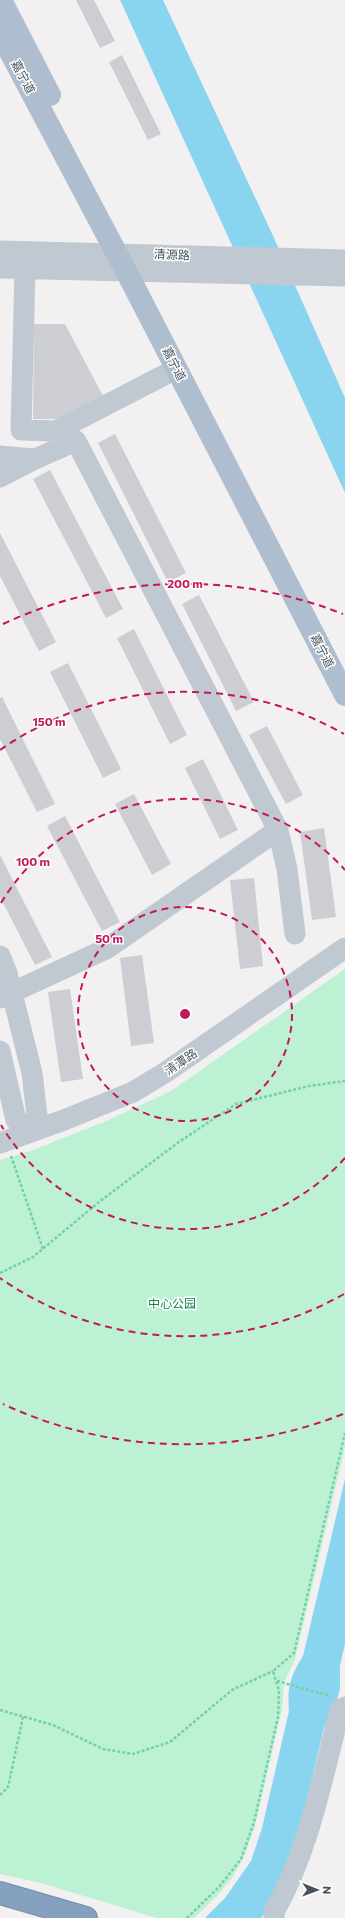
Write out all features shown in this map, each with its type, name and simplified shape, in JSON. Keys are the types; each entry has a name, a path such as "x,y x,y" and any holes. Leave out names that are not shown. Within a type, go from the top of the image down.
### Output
{"highway":[{"path":"0,1893 86,1918"}],"main road":[{"name":"嘉宁道","path":"1,0 129,263 176,369 345,695"},
{"name":"嘉宁道","path":"1,38 129,263 345,662"}],"street":[{"name":"清源路","path":"0,251 129,263"},
{"name":"清源路","path":"301,267 345,260"},
{"name":"清源路","path":"0,268 129,263 228,265 301,267 345,276"},
{"path":"24,268 21,430 56,431 176,369"},
{"path":"0,477 35,459 76,441 278,830 287,868 295,934"},
{"path":"0,456 35,459"},
{"path":"6,995 106,949 278,830"},
{"name":"清潭路","path":"3,1142 64,1120 133,1092 166,1072 345,948"},
{"path":"0,956 7,973 6,995 32,1073 37,1116 30,1132 16,1120 0,1051"},
{"path":"274,1918 274,1912 295,1870 311,1824 341,1702"}],"path":[{"path":"0,1273 33,1257 99,1202 179,1142 236,1104 309,1086 345,1080"},
{"path":"3,1142 43,1249"},
{"path":"0,1710 53,1725 103,1748 133,1754 170,1742 232,1690 273,1671 294,1653 345,1433"},
{"path":"187,1918 219,1887 241,1859 254,1822 278,1717 278,1691 273,1671"},
{"path":"276,1681 341,1702"},
{"path":"0,1795 8,1787 23,1717"}],"green space":[{"name":"中心公园","path":"345,969 345,1447 295,1659 284,1683 282,1709 255,1826 244,1857 232,1878 218,1895 194,1918 157,1918 41,1883 0,1874 0,1160 33,1150 104,1122 171,1091"}],"water":[{"path":"120,0 163,0 274,238 345,398 345,493"},
{"path":"345,1479 345,1644 340,1665 340,1689 335,1707 324,1728 295,1850 267,1911 261,1918 205,1918 225,1898 251,1861 262,1828 289,1711 290,1682 303,1656"}],"building":[{"path":"76,0 94,0 115,41 100,48"},
{"path":"122,55 161,134 148,140 109,62"},
{"path":"34,324 65,324 104,398 61,419 33,419"},
{"path":"115,434 186,573 168,582 98,443"},
{"path":"50,470 123,609 106,618 33,479"},
{"path":"0,533 56,642 39,651 0,576"},
{"path":"199,595 254,702 236,711 182,604"},
{"path":"134,629 187,735 170,744 117,638"},
{"path":"68,663 121,769 103,778 50,672"},
{"path":"2,697 55,804 37,812 0,739 0,698"},
{"path":"267,726 303,795 286,804 249,735"},
{"path":"203,759 238,830 220,839 185,768"},
{"path":"134,794 171,864 152,875 115,804"},
{"path":"65,816 120,922 102,931 47,826"},
{"path":"324,828 336,917 312,920 300,832"},
{"path":"0,855 52,957 35,965 0,897"},
{"path":"254,878 263,966 240,969 230,880"},
{"path":"142,955 154,1043 131,1046 120,958"},
{"path":"70,989 83,1079 61,1082 48,992"}]}
